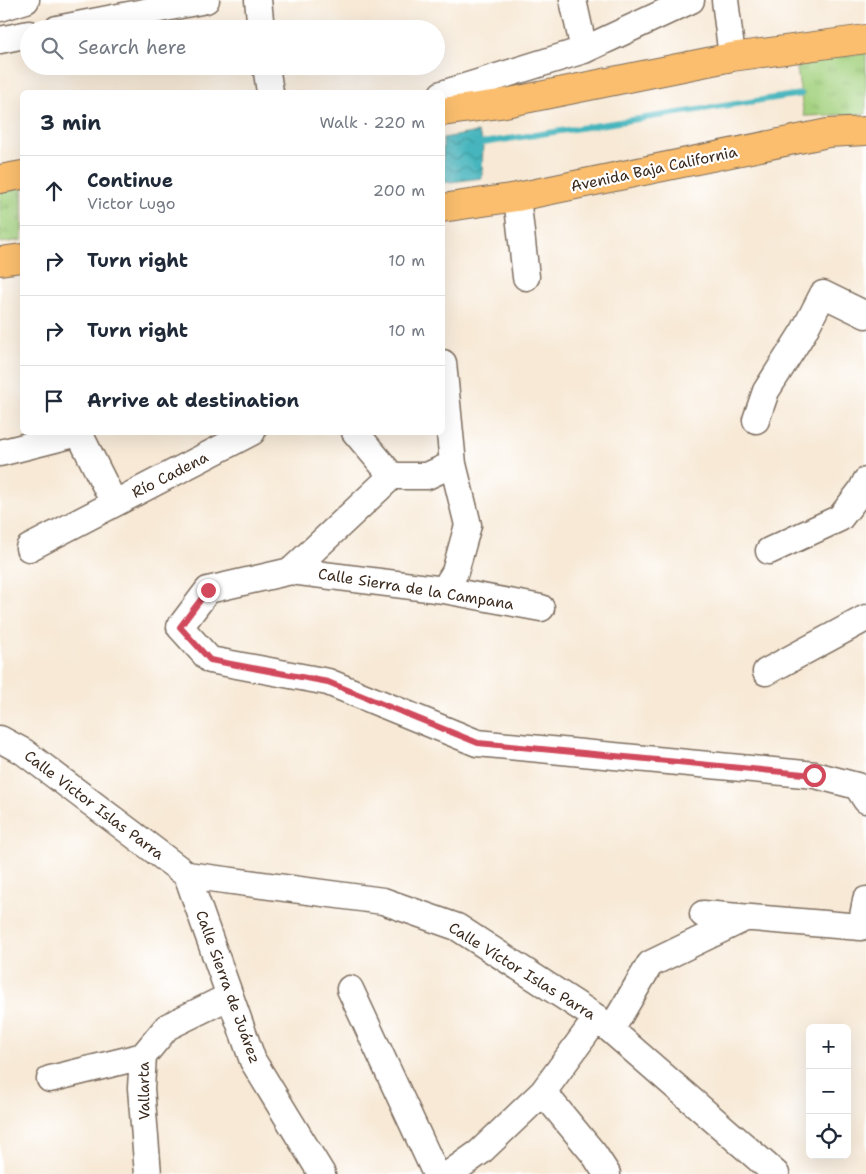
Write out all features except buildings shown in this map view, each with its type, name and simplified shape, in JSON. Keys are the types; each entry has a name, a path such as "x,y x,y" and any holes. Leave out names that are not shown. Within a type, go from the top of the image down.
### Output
{"main road":[{"path":"445,112 500,104 732,57 866,39"},
{"name":"Avenida Baja California","path":"445,208 517,197 828,133 866,130"},
{"path":"0,179 20,175"},
{"path":"0,260 20,258"}],"street":[{"path":"0,8 26,0"},
{"path":"103,20 206,0"},
{"path":"258,0 261,20"},
{"path":"572,0 584,50"},
{"path":"445,93 584,50 691,0"},
{"path":"725,0 732,57"},
{"path":"0,40 20,36"},
{"path":"267,75 270,90"},
{"path":"517,197 526,277"},
{"path":"756,420 766,391 804,331 823,294 866,316"},
{"path":"444,590 455,572 468,525 453,464 445,383"},
{"name":"Río Cadena","path":"0,453 71,435"},
{"name":"Río Cadena","path":"80,435 114,503"},
{"name":"Río Cadena","path":"29,548 246,435"},
{"path":"358,435 392,476"},
{"path":"453,464 427,476 392,476 291,570 208,590 180,627 210,660 328,682 478,743 814,775 857,786 866,800"},
{"path":"769,551 840,518 861,491 866,481"},
{"name":"Calle Sierra de la Campana","path":"291,570 444,590 541,608"},
{"path":"766,672 866,618"},
{"name":"Calle Victor Islas Parra","path":"0,739 24,752 187,875"},
{"name":"Calle Sierra de Juárez","path":"187,875 253,1061 322,1174"},
{"name":"Calle Víctor Islas Parra","path":"187,875 383,901 456,927 604,1024 776,1174"},
{"path":"703,914 861,927 866,900"},
{"path":"449,1174 480,1152 543,1092 604,1024 650,964 747,917"},
{"path":"350,989 436,1174"},
{"name":"Vallarta","path":"148,1174 141,1088 143,1056 168,1027 230,996"},
{"path":"50,1079 143,1056"},
{"path":"543,1092 594,1154 607,1174"}],"green space":[{"path":"866,53 866,114 804,116 796,62"},
{"path":"20,188 20,240 0,243 0,193"}],"water":[{"path":"478,132 483,143 482,178 445,183 445,138"}],"waterway":[{"path":"476,144 801,94"}],"route":[{"path":"208,590 180,627 210,660 328,682 478,743 814,775"}]}
